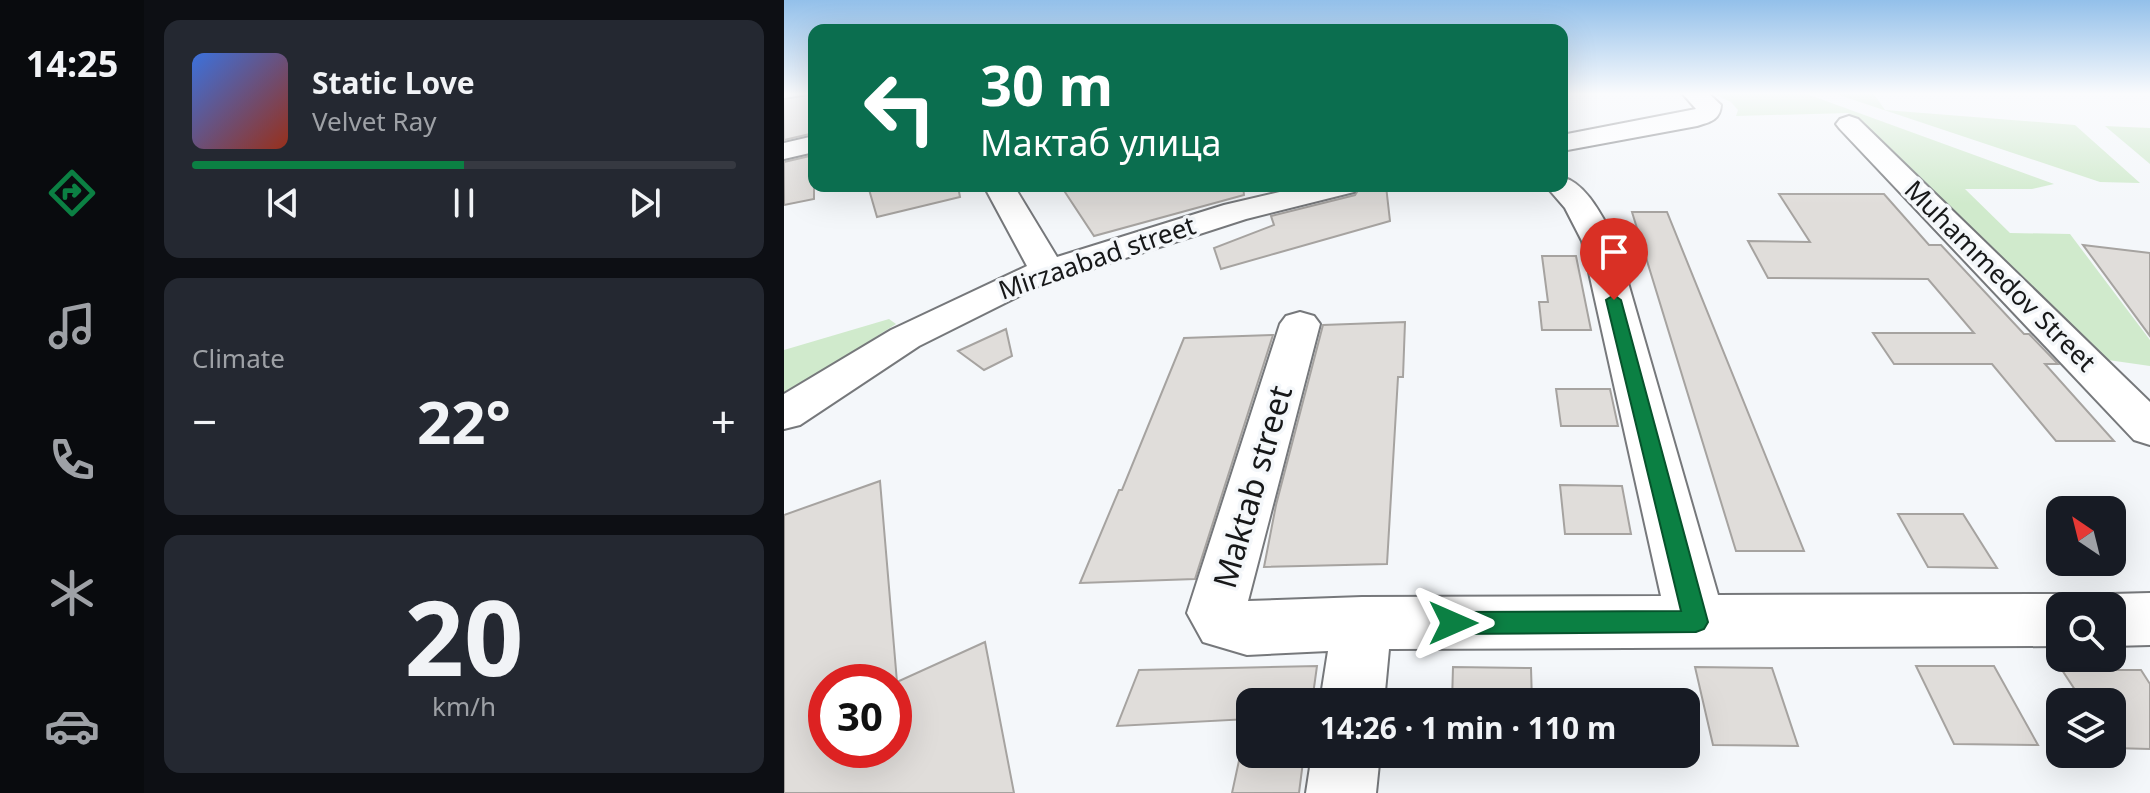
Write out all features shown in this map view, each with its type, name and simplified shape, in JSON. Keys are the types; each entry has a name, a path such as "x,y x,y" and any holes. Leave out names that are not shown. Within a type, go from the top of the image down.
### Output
{"street":[{"path":"1568,142 1638,130"},
{"name":"Muhammedov Street","path":"1855,130 2150,429"},
{"path":"784,151 808,145"},
{"path":"1002,192 1047,270"},
{"name":"Mirzaаbаd street","path":"784,414 905,338 990,294 1047,270 1235,212 1318,192"},
{"path":"1567,192 1578,204 1599,241 1696,622"},
{"name":"Maktab street","path":"1300,324 1216,613 1224,623 1247,628 1362,623"},
{"path":"2126,620 2150,619"},
{"path":"1354,688 1362,623 2046,620"},
{"path":"1341,793 1344,768"}],"green space":[{"path":"1866,130 1906,130 2054,184 2032,189 1965,189 2010,233 2070,234 2150,340 2150,366 2108,360"},
{"path":"1944,130 2081,130 2140,183 2100,182"},
{"path":"2110,130 2150,130 2150,164"},
{"path":"889,319 896,324 784,396 784,350"}],"building":[{"path":"784,130 808,130 808,134 784,140"},
{"path":"808,156 808,192 814,192 814,199 784,205 784,162"},
{"path":"870,192 959,192 960,197 877,217"},
{"path":"1065,192 1244,192 1244,195 1094,236"},
{"path":"1357,192 1387,192 1390,221 1221,269 1214,248 1274,225 1271,216"},
{"path":"1779,194 1884,194 1929,245 1941,245 2024,334 2029,334 2058,364 2045,364 2114,441 2056,441 1992,364 1894,364 1873,333 1974,333 1928,279 1768,278 1748,241 1810,242"},
{"path":"1632,212 1667,212 1804,551 1736,551"},
{"path":"2083,245 2150,253 2150,336"},
{"path":"1542,256 1576,256 1591,330 1542,330 1539,302 1548,302"},
{"path":"1405,322 1403,377 1398,377 1387,564 1264,567 1276,505 1323,325"},
{"path":"1006,329 1012,356 984,370 958,351"},
{"path":"1273,335 1195,579 1080,583 1184,338"},
{"path":"1556,389 1610,389 1618,426 1561,426"},
{"path":"880,481 895,664 808,664 808,768 912,768 912,675 985,642 1014,793 784,793 784,515"},
{"path":"1560,485 1622,486 1631,534 1565,534"},
{"path":"1898,514 1963,514 1997,568 1928,567"},
{"path":"1317,666 1314,688 1236,688 1236,720 1117,726 1139,670"},
{"path":"1916,666 1994,666 2038,745 1954,744"},
{"path":"1453,667 1531,668 1532,688 1452,688"},
{"path":"1695,667 1772,668 1798,746 1713,745"},
{"path":"2141,670 2150,684 2150,749 2126,748 2126,688 2074,688 2063,672"},
{"path":"1237,768 1302,768 1299,793 1232,793"}],"route":[{"path":"1453,623 1696,622 1614,300"}]}
